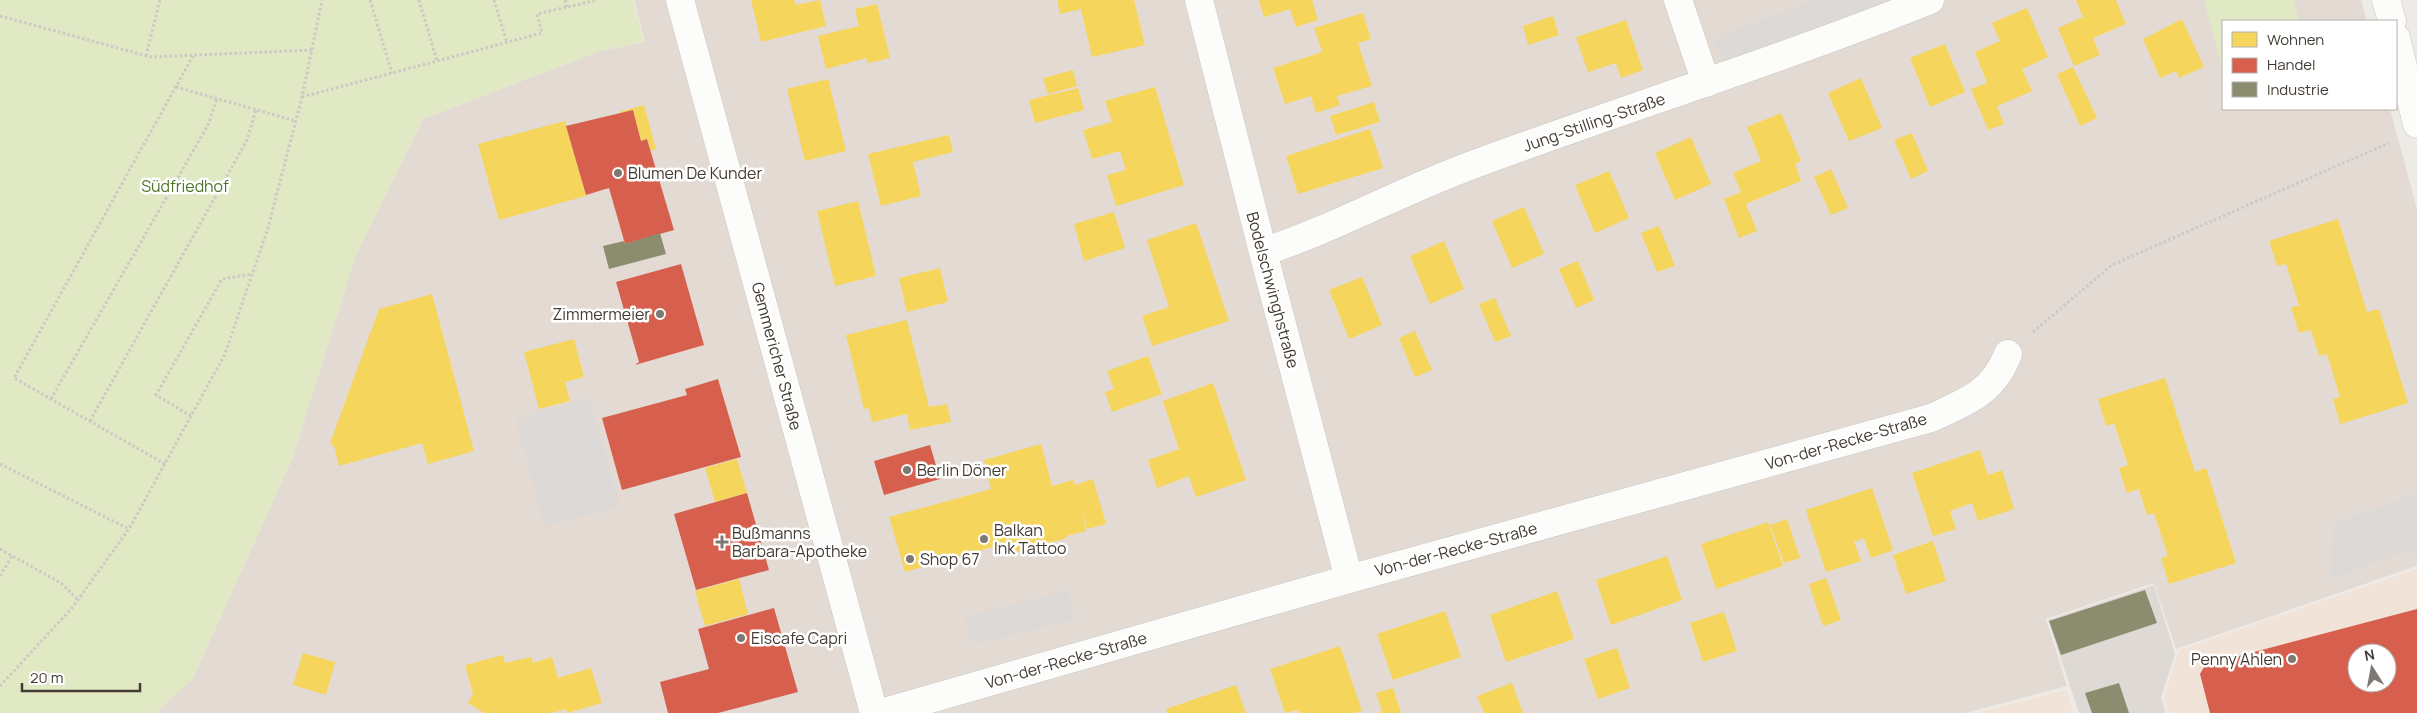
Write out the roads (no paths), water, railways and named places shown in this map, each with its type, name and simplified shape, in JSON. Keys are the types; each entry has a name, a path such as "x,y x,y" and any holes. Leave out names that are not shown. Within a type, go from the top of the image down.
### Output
{"street":[{"name":"Gemmericher Straße","path":"680,0 874,713"},
{"name":"Bodelschwinghstraße","path":"1199,0 1262,252 1349,579"},
{"path":"1678,0 1706,83"},
{"name":"Jung-Stilling-Straße","path":"1262,252 1303,239 1473,165 1706,83 1930,0"},
{"path":"2386,0 2392,20"},
{"path":"2397,42 2417,124"},
{"name":"Von-der-Recke-Straße","path":"881,713 1349,579 1931,418 1977,398 2001,372 2008,354"}],"place":[{"name":"Blumen De Kunder","path":"618,173"},
{"name":"Zimmermeier","path":"660,314"},
{"name":"Berlin Döner","path":"907,470"},
{"name":"Balkan Ink Tattoo","path":"984,539"},
{"name":"Bußmanns Barbara-Apotheke","path":"722,542"},
{"name":"Shop 67","path":"910,559"},
{"name":"Eiscafe Capri","path":"741,638"},
{"name":"Penny Ahlen","path":"2292,659"}],"park label":[{"name":"Südfriedhof","path":"185,186"}]}
